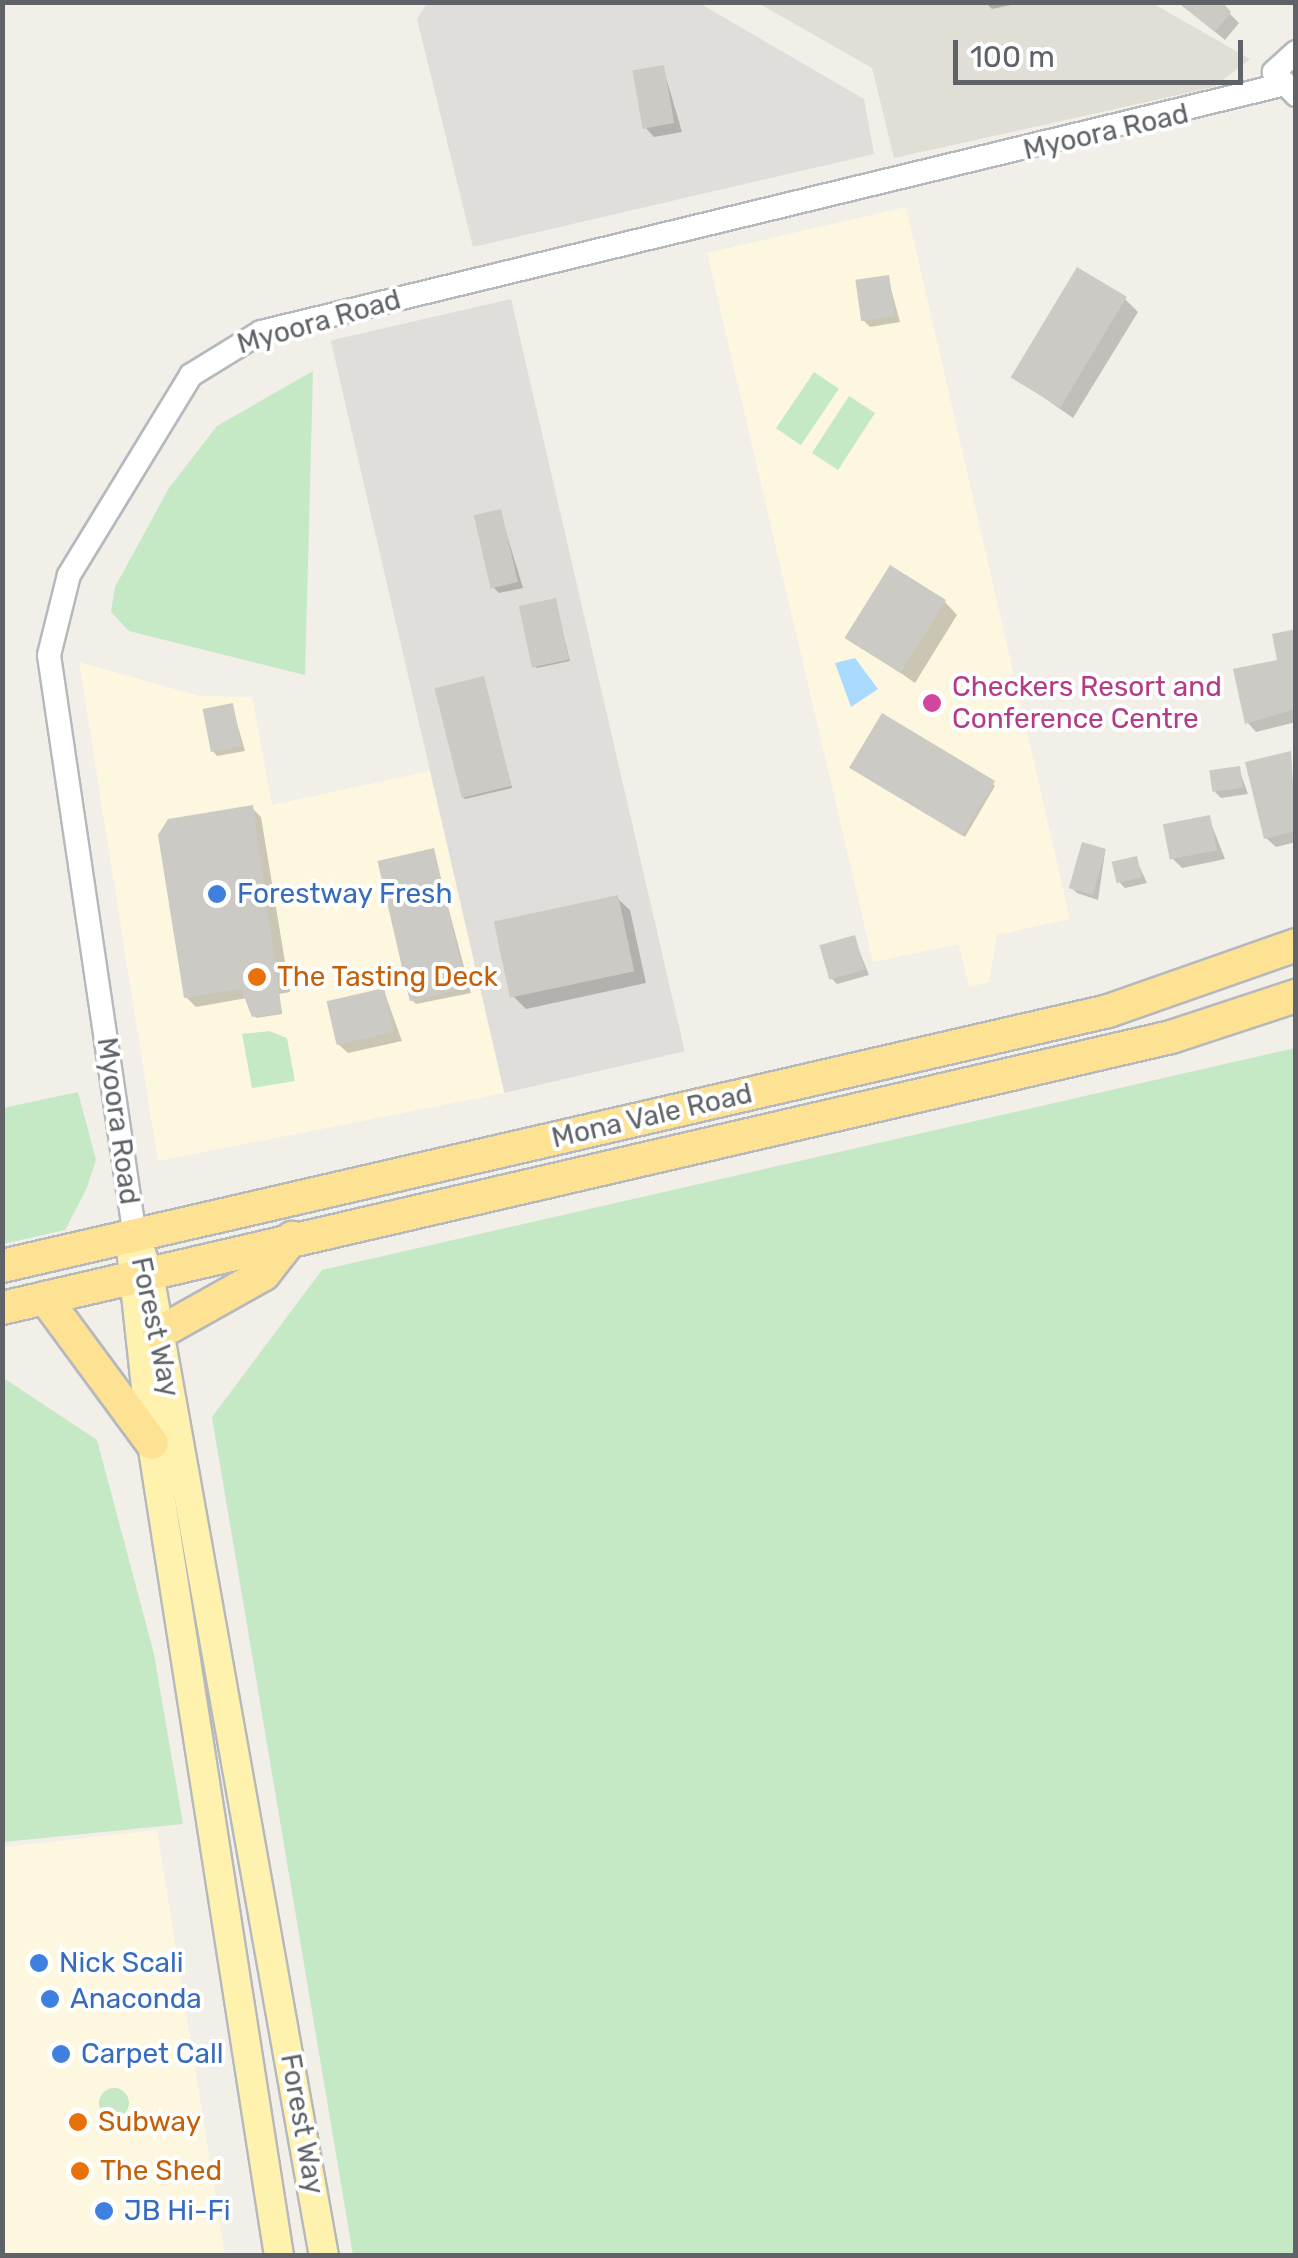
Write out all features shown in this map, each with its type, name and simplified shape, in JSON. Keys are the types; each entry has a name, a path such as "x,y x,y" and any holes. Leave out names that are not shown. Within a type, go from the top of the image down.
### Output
{"highway":[{"name":"Mona Vale Road","path":"2,1266 1108,1011 1296,946"},
{"name":"Mona Vale Road","path":"2,1308 1171,1037 1296,996"},
{"path":"160,1333 264,1274 292,1238"},
{"path":"46,1298 152,1443"}],"main road":[{"name":"Forest Way","path":"136,1237 152,1443 278,2256"},
{"name":"Forest Way","path":"139,1276 160,1333 324,2256"}],"street":[{"path":"1286,90 1275,65 1296,52"},
{"name":"Myoora Road","path":"136,1237 48,655 69,575 191,375 261,332 1286,90"}],"shaded area":[{"path":"427,3 699,3 864,99 874,154 473,247 417,19"},
{"path":"758,3 1152,3 1250,59 1214,87 894,158 872,68"},
{"name":"Checkers Resort and Conference Centre","path":"906,207 1070,919 997,935 989,982 969,987 959,944 873,962 707,253"},
{"path":"511,299 685,1051 504,1093 331,341"},
{"path":"79,662 199,696 252,697 272,805 430,771 504,1093 158,1161"},
{"path":"157,1830 225,2255 3,2255 2,1847"}],"green space":[{"path":"313,371 305,675 129,631 111,612 115,587 169,488 217,426"},
{"path":"814,372 839,389 801,445 776,428"},
{"path":"849,396 875,413 838,470 812,453"},
{"path":"269,1031 287,1038 295,1081 252,1088 242,1034"},
{"path":"1295,1048 1295,2255 353,2255 212,1417 322,1270"},
{"path":"78,1092 96,1160 86,1190 65,1230 3,1244 3,1108"},
{"path":"2,1377 97,1440 154,1654 183,1824 3,1842"},
{"path":"114,2088 125,2092 129,2103 125,2114 114,2118 103,2114 99,2103 103,2092"}],"water":[{"path":"855,658 878,689 851,707 835,663"}],"building":[{"path":"1177,2 1222,2 1231,12 1215,32"},
{"path":"664,65 674,123 643,129 632,71"},
{"path":"1077,267 1127,297 1060,407 1011,378"},
{"path":"889,275 895,317 861,321 855,280"},
{"path":"501,509 518,582 491,588 474,515"},
{"path":"890,565 946,600 900,673 844,638"},
{"path":"556,598 569,660 532,668 519,606"},
{"path":"1296,629 1296,709 1245,724 1233,669 1277,660 1272,634"},
{"path":"484,676 511,786 462,798 435,688"},
{"path":"233,703 241,746 211,752 203,709"},
{"path":"882,713 995,781 962,836 849,768"},
{"path":"1291,751 1296,831 1264,839 1245,762"},
{"path":"1240,766 1243,788 1212,792 1209,770"},
{"name":"Forestway Fresh","path":"253,805 282,1013 252,1017 241,989 184,998 158,835 168,819"},
{"path":"1210,815 1217,850 1170,859 1163,824"},
{"path":"1082,842 1106,849 1093,895 1069,888"},
{"path":"434,848 466,988 410,1001 377,861"},
{"path":"1137,856 1142,877 1117,883 1112,862"},
{"path":"618,895 634,971 510,998 494,921"},
{"path":"855,935 865,970 829,980 819,945"},
{"path":"384,988 394,1032 337,1045 327,1001"}],"place":[{"name":"Checkers Resort and Conference Centre","path":"932,703"},
{"name":"Forestway Fresh","path":"217,894"},
{"name":"The Tasting Deck","path":"257,977"},
{"name":"Nick Scali","path":"39,1963"},
{"name":"Anaconda","path":"50,1999"},
{"name":"Carpet Call","path":"61,2054"},
{"name":"Subway","path":"78,2122"},
{"name":"The Shed","path":"80,2171"},
{"name":"JB Hi-Fi","path":"104,2211"}]}
